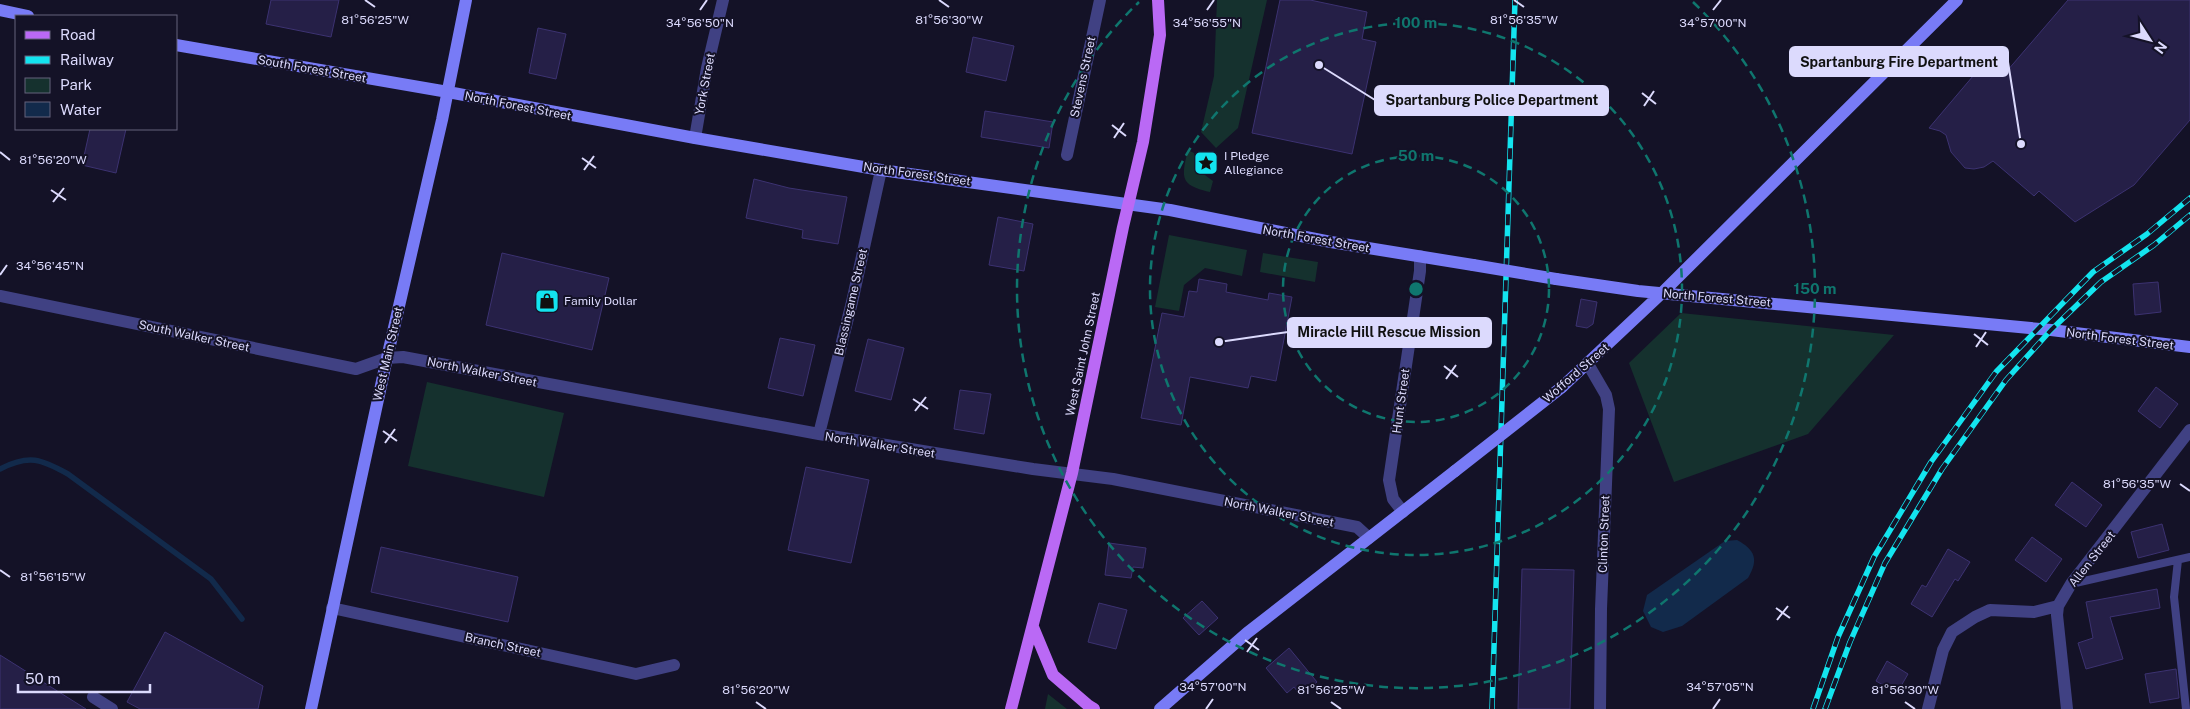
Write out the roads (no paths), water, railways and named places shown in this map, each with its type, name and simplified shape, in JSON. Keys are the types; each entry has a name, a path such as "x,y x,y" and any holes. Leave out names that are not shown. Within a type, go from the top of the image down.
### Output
{"main road":[{"name":"West Saint John Street","path":"1012,709 1072,474 1128,204 1144,142 1159,41 1158,0"},
{"path":"1033,627 1053,675 1094,709"}],"street":[{"name":"West Main Street","path":"311,709 387,358 448,92 466,0"},
{"name":"York Street","path":"695,138 707,68 723,0"},
{"name":"Stevens Street","path":"1067,155 1100,0"},
{"name":"Wofford Street","path":"1160,709 1247,633 1562,387 1588,364 1662,294 1957,0"},
{"path":"0,10 23,15"},
{"name":"South Forest Street","path":"178,45 448,92"},
{"name":"North Forest Street","path":"448,92 881,170 1047,191 1170,210 1331,242 1556,279 1662,294 2051,330 2190,347"},
{"name":"Blassingame Street","path":"819,434 852,302 881,170"},
{"name":"Hunt Street","path":"1403,512 1393,499 1389,480 1420,271 1420,256"},
{"name":"South Walker Street","path":"0,296 356,369 387,358"},
{"name":"North Walker Street","path":"387,358 403,357 819,434 1033,470 1113,480 1357,527 1369,538"},
{"name":"Clinton Street","path":"1588,364 1606,395 1608,409 1600,609 1600,709"},
{"name":"Allen Street","path":"2058,606 2071,584 2190,430"},
{"path":"1928,709 1942,650 1952,632 1990,610 2034,612 2058,606 2067,709"},
{"name":"Branch Street","path":"332,608 636,674 674,665"},
{"path":"93,697 112,709"}],"lane":[{"path":"2071,584 2190,557"},
{"path":"2178,560 2174,597 2186,709"}],"water":[{"path":"1737,540 1748,547 1753,556 1753,565 1748,578 1682,626 1663,632 1651,627 1643,611 1647,595 1725,541"}],"waterway":[{"path":"0,469 19,461 35,460 68,474 211,579 242,619"}],"railway":[{"path":"1492,709 1515,0"},
{"path":"1813,709 1838,637 1874,557 1931,462 1996,372 2093,272 2147,234 2190,198"},
{"path":"1825,709 1850,642 1885,563 1942,469 2006,380 2051,330 2101,282 2154,245 2190,215"}],"place":[{"name":"Spartanburg Police Department","path":"1319,65"},
{"name":"Spartanburg Fire Department","path":"2021,144"},
{"name":"I Pledge Allegiance","path":"1206,163"},
{"name":"Family Dollar","path":"547,301"},
{"name":"Miracle Hill Rescue Mission","path":"1219,342"}]}
